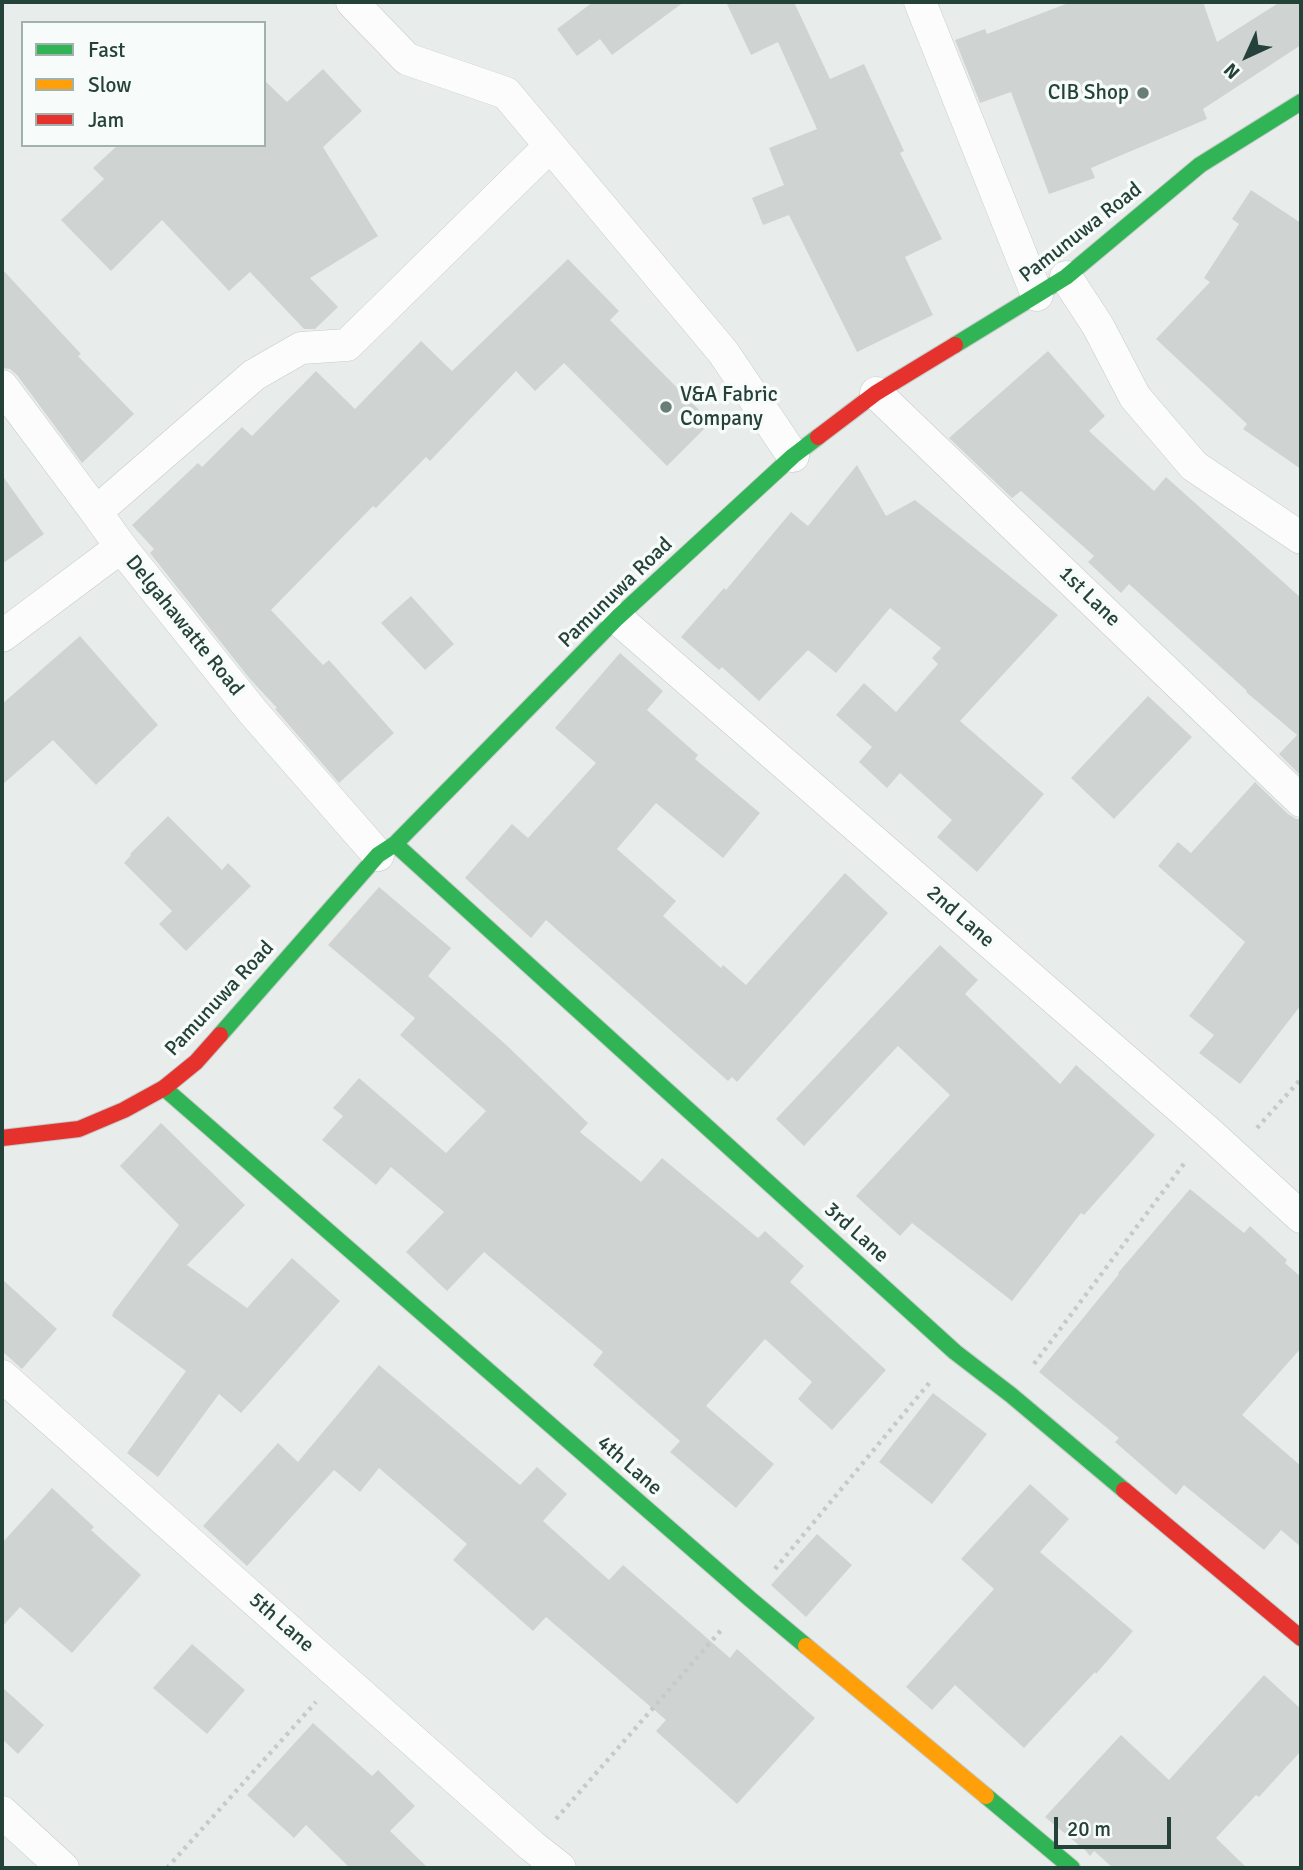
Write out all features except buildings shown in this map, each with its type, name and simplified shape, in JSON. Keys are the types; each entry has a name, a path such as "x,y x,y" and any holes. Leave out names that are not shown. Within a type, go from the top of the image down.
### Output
{"street":[{"path":"352,2 407,59 506,93 723,352 793,456"},
{"path":"920,2 1037,295"},
{"name":"Pamunuwa Road","path":"2,1138 79,1129 124,1110 164,1088 196,1062 387,850 617,618 793,456 876,393 1066,276 1200,166 1301,102"},
{"path":"96,512 254,375 301,348 347,345 550,146"},
{"path":"1066,276 1098,326 1135,397 1194,466 1301,538"},
{"name":"Delgahawatte Road","path":"2,386 121,547 253,712 387,850"},
{"name":"1st Lane","path":"876,393 1301,801"},
{"path":"2,636 121,547"},
{"name":"2nd Lane","path":"617,618 1208,1132 1301,1217"},
{"name":"3rd Lane","path":"387,850 955,1352 1011,1395 1301,1638"},
{"name":"4th Lane","path":"164,1088 749,1599 1072,1868"},
{"name":"5th Lane","path":"2,1376 560,1868"},
{"path":"2,1812 64,1868"}],"path":[{"path":"1232,1154 1301,1079"},
{"path":"1011,1395 1208,1132"},
{"path":"532,1846 749,1599 955,1352"},
{"path":"167,1868 340,1675"}],"traffic: fast":[{"path":"955,345 1066,277 1200,165 1301,102"},
{"path":"220,1035 378,855 395,844 617,618 793,456 818,437"},
{"path":"395,844 955,1352 1011,1395 1124,1490"},
{"path":"164,1088 806,1646"},
{"path":"986,1796 1072,1868"}],"traffic: slow":[{"path":"806,1646 986,1796"}],"traffic: jam":[{"path":"818,437 876,393 955,345"},
{"path":"2,1138 79,1129 124,1110 164,1088 196,1062 220,1035"},
{"path":"1124,1490 1301,1638"}],"place":[{"name":"CIB Shop","path":"1143,93"},
{"name":"V&A Fabric Company","path":"666,407"}]}
